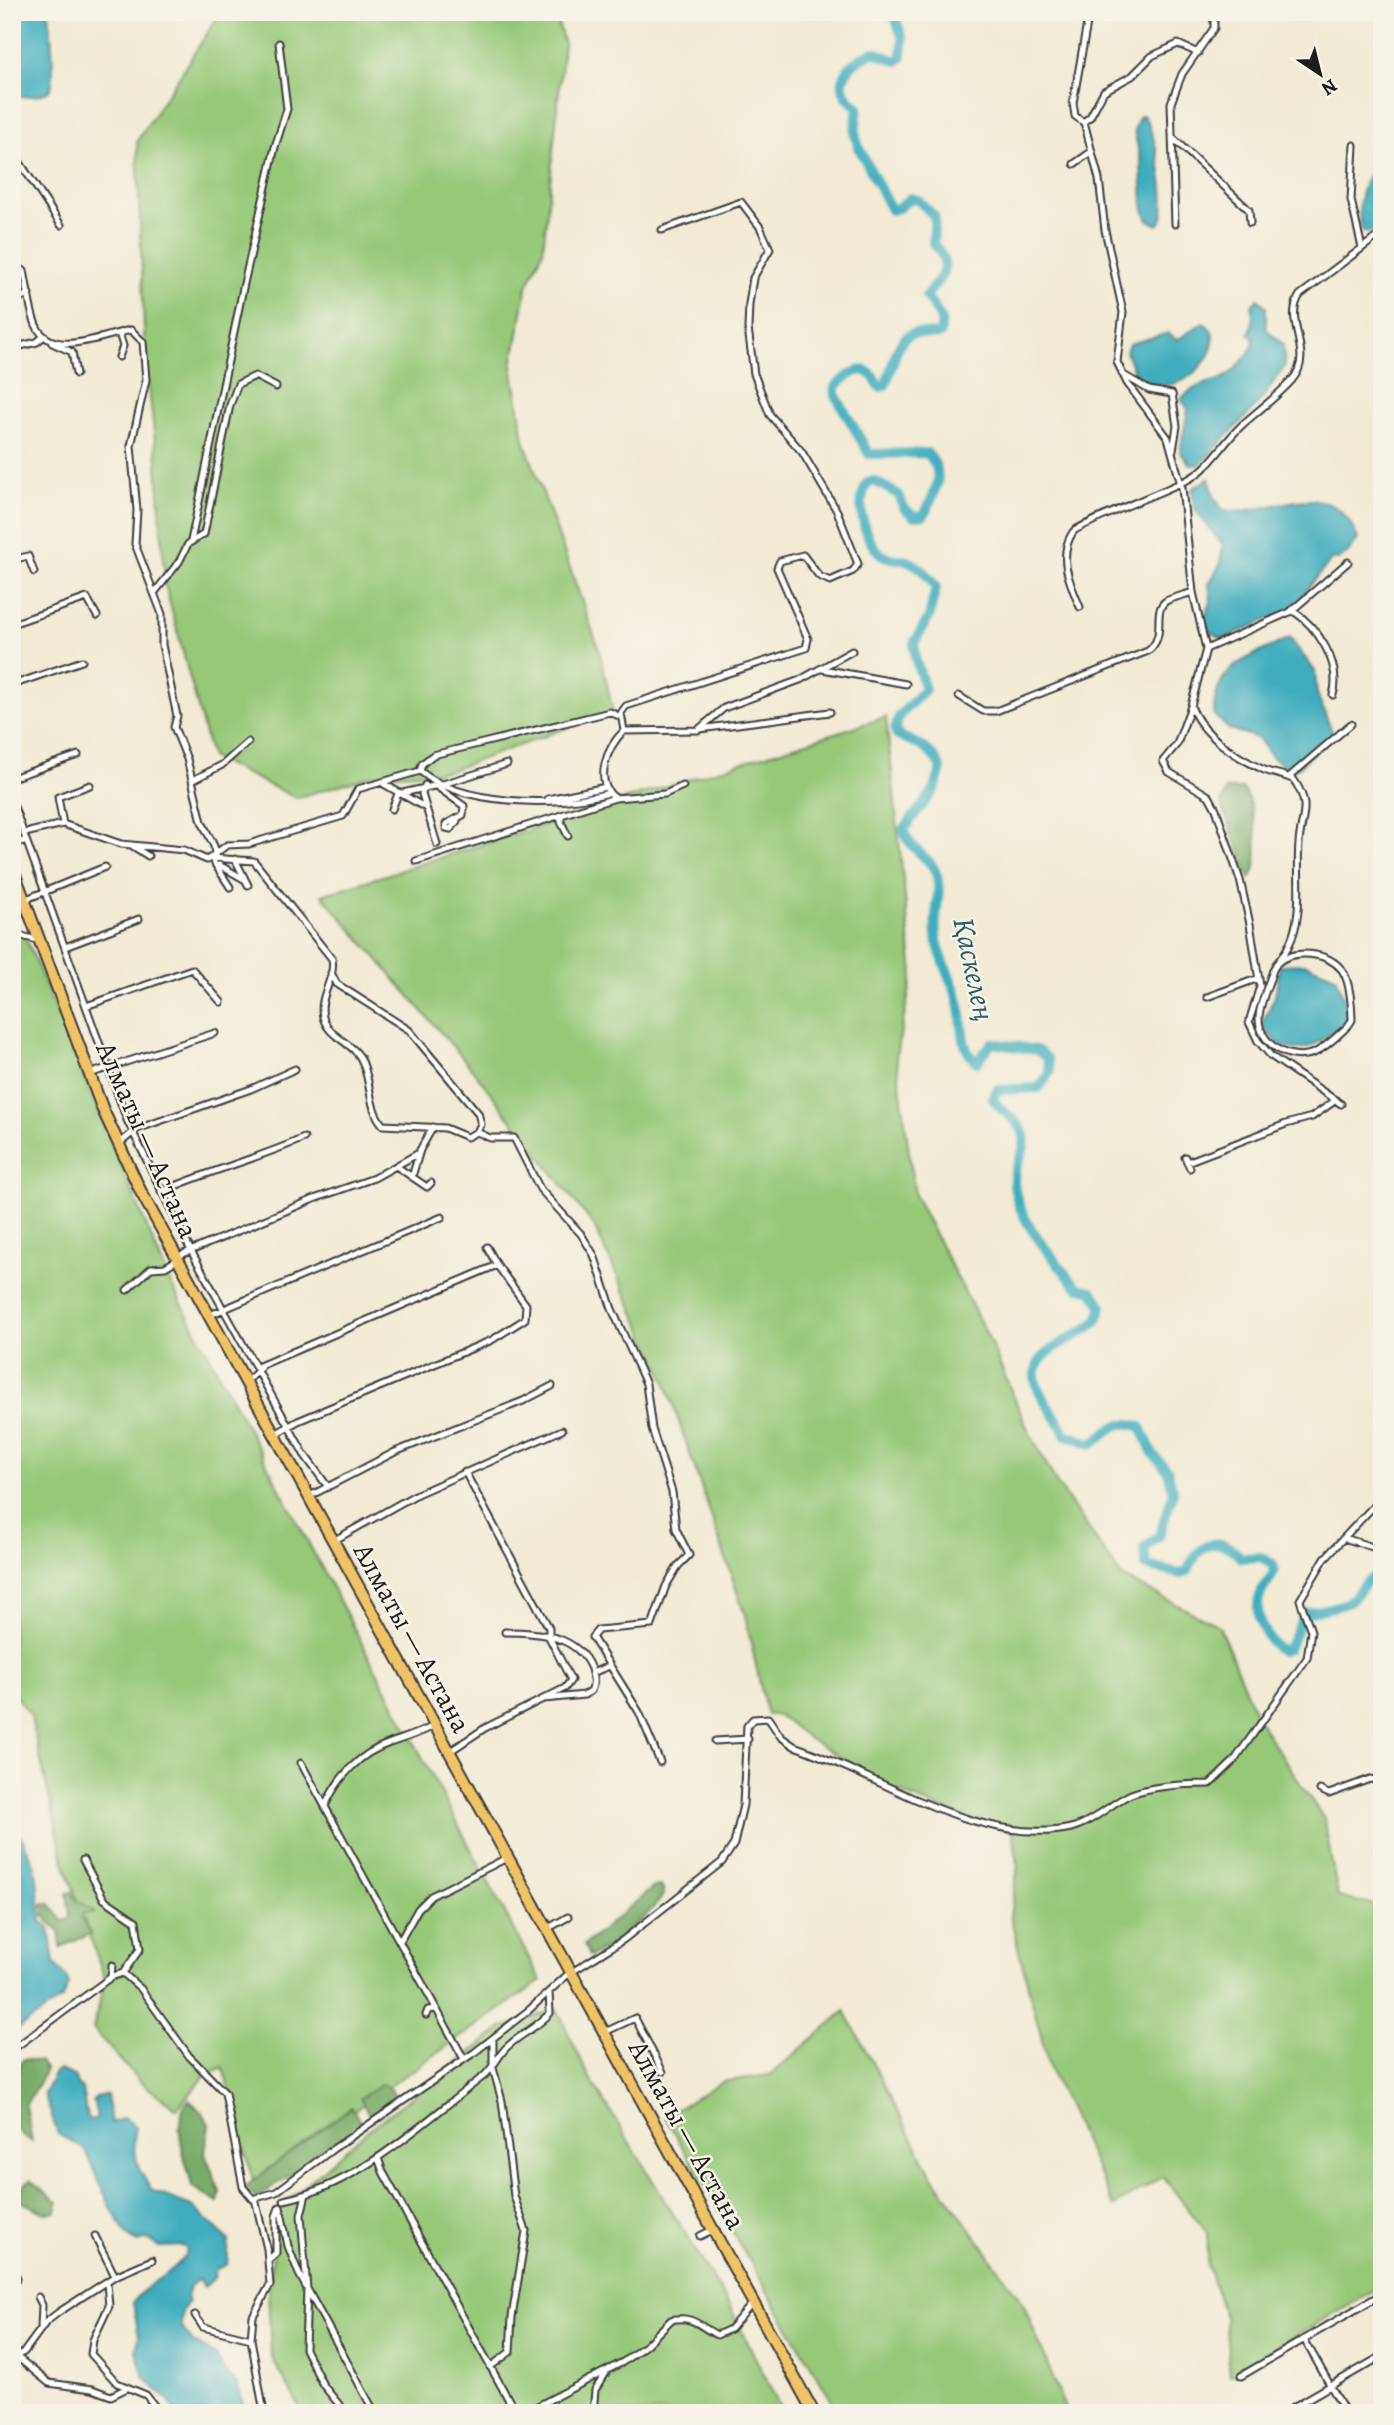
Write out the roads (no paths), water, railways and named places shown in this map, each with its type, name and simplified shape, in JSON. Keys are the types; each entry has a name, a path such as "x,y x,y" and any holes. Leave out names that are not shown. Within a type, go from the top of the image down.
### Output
{"highway":[{"name":"Алматы — Астана","path":"12,867 118,1144 176,1259 814,2413"}],"street":[{"path":"1089,12 1073,103 1076,116 1084,122 1124,312 1117,353 1122,374 1173,450 1181,483 1193,592 1206,649 1191,706 1177,744 1163,758 1164,765 1169,772 1209,796 1213,802 1243,891 1259,978 1259,991 1249,1022 1258,1041 1271,1056 1339,1102 1312,1117 1286,1124 1187,1162"},
{"path":"1175,225 1171,103 1214,29 1214,12"},
{"path":"155,592 179,562 191,541 240,302 275,147 287,109 279,43"},
{"path":"1084,122 1090,117 1104,91 1132,76 1152,55 1178,44 1198,53"},
{"path":"1174,139 1249,210 1250,223"},
{"path":"1354,145 1351,200 1362,248"},
{"path":"1074,164 1091,152"},
{"path":"12,160 21,160 36,190 61,225"},
{"path":"615,798 603,778 604,764 624,731 622,709 806,648 808,639 777,568 780,561 803,555 819,576 830,581 853,571 858,565 837,511 802,453 770,415 754,374 749,304 754,278 770,249 760,227 741,202 662,230"},
{"path":"1080,607 1065,570 1072,533 1083,523 1104,518 1181,483 1206,465 1240,427 1292,380 1301,365 1303,355 1294,318 1295,302 1326,273 1382,233"},
{"path":"12,263 24,271 35,323 50,340 64,343 135,331 141,338 145,351 144,398 131,446 131,470 138,510 135,544 162,614 166,672 177,716 174,727 193,780 202,822 214,846 213,857 230,887"},
{"path":"12,301 29,294"},
{"path":"118,333 123,346 120,357"},
{"path":"12,348 37,342 44,336"},
{"path":"50,340 54,346 72,352 76,374"},
{"path":"1122,374 1149,390 1172,394 1177,426 1173,450"},
{"path":"191,541 204,534 230,405 239,384 246,378 260,376 276,387"},
{"path":"12,560 27,556 34,572"},
{"path":"1206,649 1292,610 1348,562"},
{"path":"959,696 983,710 996,711 1063,687 1086,674 1148,651 1160,636 1159,612 1163,605 1193,592"},
{"path":"12,624 87,598 97,616"},
{"path":"1292,610 1316,634 1330,656 1335,667 1333,695"},
{"path":"700,729 724,708 800,680 852,651"},
{"path":"12,685 82,661"},
{"path":"819,669 836,668 866,678 906,684"},
{"path":"1191,706 1207,731 1238,755 1258,767 1289,777 1297,785 1306,818 1299,841 1298,898 1289,945 1276,964 1259,1014 1262,1033 1282,1052 1299,1055 1315,1052 1349,1026 1352,1015 1342,970 1321,957 1303,954 1286,957 1276,964"},
{"path":"25,833 62,824 131,845 173,848 205,860 227,845 249,844 343,816 358,789 420,771 426,760 440,753 610,712 621,717"},
{"path":"624,731 676,733 830,712"},
{"path":"1289,777 1351,724"},
{"path":"193,780 222,765 248,742"},
{"path":"12,778 78,755"},
{"path":"398,794 440,785 507,764"},
{"path":"420,771 426,779 440,785 506,801 578,800 608,790"},
{"path":"597,788 603,778"},
{"path":"426,779 426,808 437,845"},
{"path":"383,783 426,808"},
{"path":"62,824 58,797 90,785"},
{"path":"440,785 464,806 464,815 457,821"},
{"path":"416,861 615,798 664,794 683,786"},
{"path":"545,800 597,788 608,790"},
{"path":"392,809 398,794"},
{"path":"12,801 25,833 24,841 45,891 132,1131 190,1249 302,1449 328,1487"},
{"path":"561,815 561,822 568,836"},
{"path":"12,845 24,841"},
{"path":"131,845 148,856"},
{"path":"213,857 254,861 332,959 331,973 322,1000 323,1017 331,1032 360,1058 380,1122 390,1128 433,1126 467,1137 477,1132 481,1124 478,1113 421,1041 401,1023 337,984 331,973"},
{"path":"216,863 246,882 235,859"},
{"path":"12,910 45,891 105,867"},
{"path":"65,947 139,919"},
{"path":"12,929 18,935 40,941"},
{"path":"1289,945 1303,954"},
{"path":"86,1006 192,969 221,1002"},
{"path":"1207,997 1259,978"},
{"path":"89,1074 215,1033"},
{"path":"118,1144 132,1131 251,1089 295,1069"},
{"path":"412,1177 419,1153 433,1126"},
{"path":"477,1132 490,1138 514,1138 540,1189 581,1234 594,1255 611,1309 646,1384 652,1429 672,1492 676,1529 689,1553 666,1586 652,1625 598,1630 593,1634 595,1645 639,1712 660,1762"},
{"path":"161,1192 304,1138"},
{"path":"127,1290 151,1268 165,1267 190,1249 314,1199 367,1181 419,1153"},
{"path":"396,1166 427,1187 431,1183"},
{"path":"207,1316 442,1217"},
{"path":"271,1430 290,1425 492,1340 521,1324 527,1312 526,1305 487,1247"},
{"path":"245,1383 264,1363 497,1265"},
{"path":"308,1497 395,1452 523,1401 552,1386"},
{"path":"271,1430 284,1416"},
{"path":"332,1541 393,1506 562,1430"},
{"path":"286,1458 302,1449"},
{"path":"449,1752 485,1728 567,1687 572,1680 549,1637 549,1628 465,1472"},
{"path":"123,1973 141,1989 190,2056 225,2093 240,2177 248,2195 256,2199 276,2192 333,2149 464,2059 572,1972 623,1940 727,1857 737,1835 743,1805 747,1726 753,1719 768,1718 781,1737 794,1746 927,1804 1021,1832 1073,1828 1132,1794 1183,1785 1210,1784 1234,1761 1307,1658 1312,1638 1300,1604 1302,1595 1325,1558 1382,1497"},
{"path":"1344,1538 1382,1550"},
{"path":"505,1632 549,1637 577,1646 585,1656 594,1687 588,1693 544,1699"},
{"path":"592,1674 609,1666"},
{"path":"325,1806 356,1760 380,1747 420,1734 435,1725"},
{"path":"715,1741 748,1739"},
{"path":"301,1763 464,2059"},
{"path":"1320,1790 1329,1794 1370,1779 1382,1781"},
{"path":"400,1941 423,1902 437,1891 508,1857"},
{"path":"12,2050 111,1977 123,1973 140,1949 136,1921 104,1899 83,1860"},
{"path":"548,1929 568,1917"},
{"path":"111,1977 112,1965"},
{"path":"268,2260 276,2253 275,2216 284,2200 306,2194 378,2158 493,2068 506,2048 534,2029 550,2013 549,1992"},
{"path":"426,2015 428,2010 436,2009"},
{"path":"605,2032 635,2018 641,2011"},
{"path":"635,2018 663,2072"},
{"path":"490,2367 510,2352 516,2284 523,2263 526,2231 514,2196 502,2101 493,2068 492,2038"},
{"path":"378,2158 516,2413"},
{"path":"276,2192 284,2200"},
{"path":"306,2194 301,2215 307,2289 304,2334 308,2358 323,2385 346,2413"},
{"path":"256,2199 271,2285 253,2316 251,2339 264,2413"},
{"path":"280,2207 288,2246 307,2289 375,2413"},
{"path":"700,2236 712,2230"},
{"path":"95,2236 116,2276"},
{"path":"14,2357 33,2343 41,2329 53,2317 116,2276 152,2260"},
{"path":"12,2266 17,2278 12,2287"},
{"path":"107,2283 109,2306 93,2340 91,2354 123,2388 146,2395 160,2413"},
{"path":"1241,2376 1379,2296 1382,2304"},
{"path":"38,2297 42,2305 41,2329"},
{"path":"524,2413 608,2371 639,2351 671,2320 685,2319 703,2324 717,2335 730,2329 752,2303"},
{"path":"195,2315 203,2327 251,2339"},
{"path":"12,2339 14,2357"},
{"path":"1304,2339 1346,2413"},
{"path":"1283,2413 1382,2356"},
{"path":"14,2357 49,2383 59,2386 85,2388 111,2396 123,2388"},
{"path":"593,2413 598,2382 608,2371"}],"water":[{"path":"12,12 49,12 53,75 50,89 42,94 12,95"},
{"path":"1143,115 1153,136 1161,170 1164,205 1158,225 1147,219 1143,205 1141,162 1134,130 1139,117"},
{"path":"1382,155 1382,225 1368,233 1363,231 1360,221 1360,201 1365,181"},
{"path":"1258,299 1266,307 1266,329 1283,344 1285,366 1258,404 1207,457 1199,465 1190,464 1180,452 1188,409 1181,399 1194,388 1224,378 1246,356 1254,339 1249,335 1254,317 1252,305"},
{"path":"1202,323 1211,331 1213,342 1208,356 1198,369 1185,379 1169,385 1151,383 1134,372 1126,352 1129,344 1168,333 1177,340"},
{"path":"1209,478 1215,498 1223,510 1263,508 1301,500 1318,500 1333,506 1347,518 1358,539 1348,553 1338,560 1332,559 1290,610 1222,639 1210,631 1203,621 1211,602 1209,583 1220,565 1223,545 1195,510 1192,489"},
{"path":"1290,638 1315,671 1317,694 1333,734 1297,769 1290,769 1272,757 1258,738 1229,729 1214,715 1215,698 1228,673 1249,657"},
{"path":"1306,964 1336,976 1350,1018 1317,1043 1295,1049 1283,1046 1262,1024 1275,996 1280,965"},
{"path":"12,1833 22,1838 36,1868 41,1922 49,1926 54,1963 67,1978 69,1985 63,1998 12,2033"},
{"path":"60,2070 74,2076 77,2085 82,2089 87,2118 92,2120 97,2117 93,2101 96,2097 107,2095 111,2123 124,2118 136,2127 133,2145 139,2169 152,2191 192,2206 229,2240 227,2264 215,2270 214,2278 204,2287 199,2279 190,2286 186,2297 188,2302 182,2311 181,2327 194,2343 216,2355 224,2371 237,2383 243,2403 240,2413 175,2413 170,2402 144,2377 136,2350 139,2337 133,2303 146,2288 177,2265 187,2250 184,2246 159,2247 148,2239 137,2242 127,2235 112,2210 84,2149 58,2134 44,2094 55,2072"}],"waterway":[{"name":"Қаскелең","path":"893,12 903,39 902,57 897,61 874,52 864,57 849,69 843,83 844,91 858,107 855,134 859,148 891,210 899,208 910,198 918,200 935,217 933,243 943,258 944,270 926,296 938,314 941,328 940,334 916,333 903,340 885,385 880,387 870,373 861,370 851,374 835,387 836,396 869,454 927,453 937,468 937,483 924,515 914,516 904,508 899,495 874,481 868,482 864,490 863,520 870,539 881,554 916,565 936,587 929,617 914,643 915,658 925,689 899,716 895,730 897,735 929,752 941,769 935,789 904,829 910,842 930,863 937,876 939,891 936,935 959,1002 967,1051 977,1062 992,1043 1037,1050 1047,1058 1050,1072 1039,1088 997,1090 993,1099 1019,1125 1024,1137 1023,1149 1014,1174 1020,1208 1043,1246 1070,1279 1079,1288 1092,1291 1102,1306 1097,1319 1090,1327 1059,1344 1041,1360 1036,1371 1036,1383 1065,1434 1092,1444 1114,1427 1133,1424 1141,1427 1153,1454 1168,1471 1173,1494 1159,1536 1144,1548 1146,1566 1181,1574 1188,1570 1198,1553 1211,1544 1225,1546 1241,1558 1261,1557 1273,1564 1274,1569 1258,1603 1259,1619 1265,1634 1281,1651 1288,1649 1303,1617"},
{"name":"Қаскелең","path":"1306,1613 1346,1603 1370,1579 1382,1575"}]}
